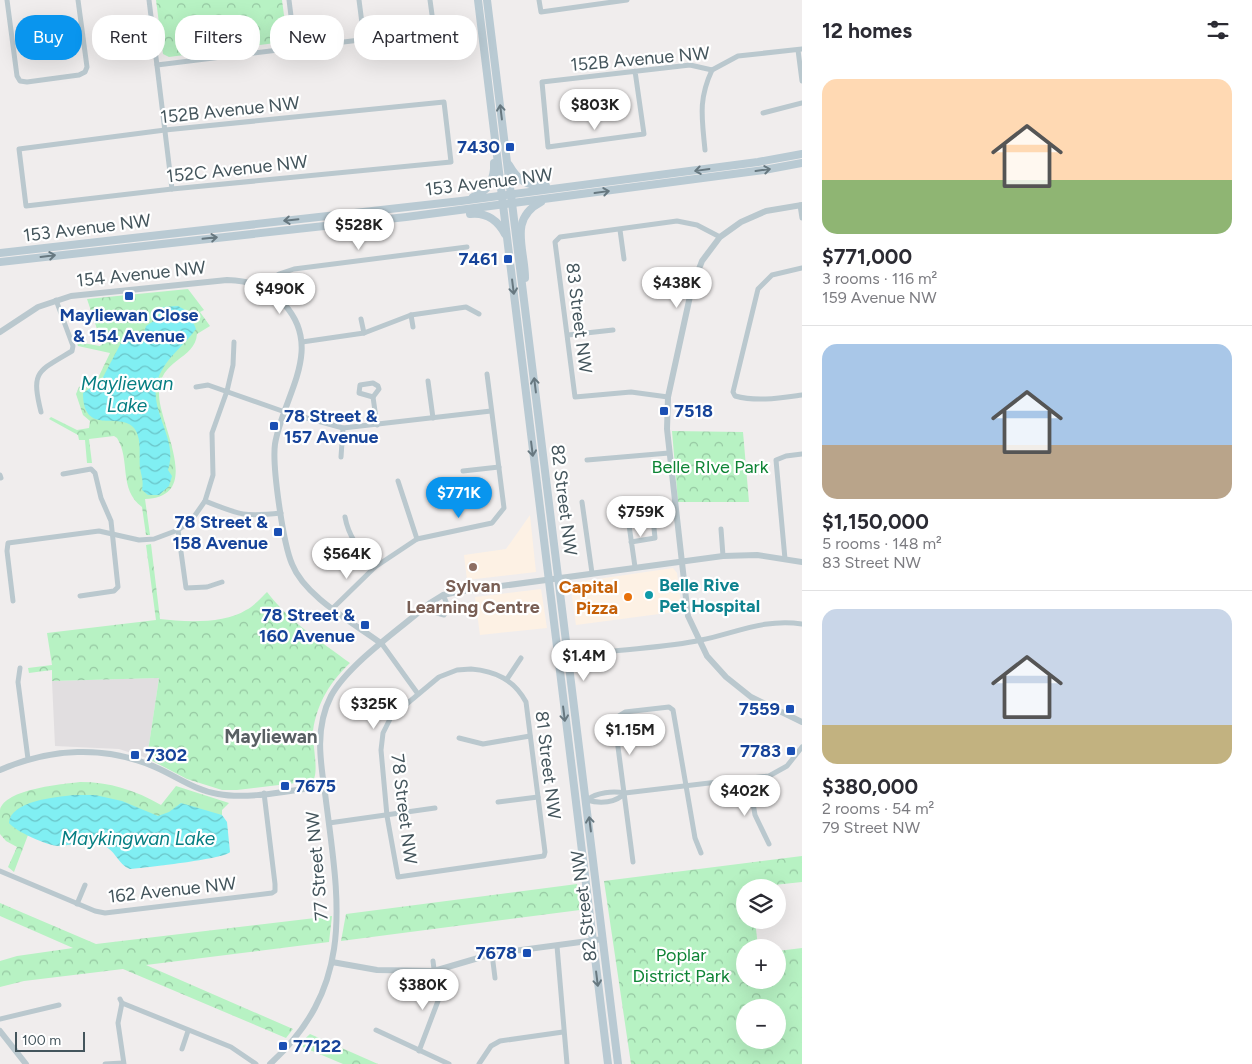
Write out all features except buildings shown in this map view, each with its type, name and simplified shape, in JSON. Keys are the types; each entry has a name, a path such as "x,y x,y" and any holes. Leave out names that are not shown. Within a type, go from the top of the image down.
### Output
{"main road":[{"name":"82 Street NW","path":"478,0 547,580 608,1064"},
{"name":"82 Street NW","path":"487,0 560,578 618,1064"},
{"path":"461,201 484,192 493,177 494,164 488,118 490,102"},
{"name":"153 Avenue NW","path":"0,253 511,195 758,162 802,154"},
{"path":"507,161 521,182 535,186 591,181 607,182"},
{"name":"153 Avenue NW","path":"0,262 512,204 802,163"},
{"path":"524,303 525,275 521,224 526,212 531,208 554,198"},
{"path":"406,217 432,218 477,213 486,214 499,224 507,239"},
{"path":"575,802 587,800"}],"street":[{"path":"7,0 17,76 20,81 79,75 86,72 88,67 78,0"},
{"path":"148,0 172,189"},
{"path":"289,0 291,15"},
{"path":"359,0 361,15"},
{"path":"430,0 432,15"},
{"path":"539,0 541,12 609,1 628,0"},
{"name":"152B Avenue NW","path":"635,71 644,134 548,147 542,82 635,71 690,65 712,70 738,56 800,49 802,81"},
{"path":"157,65 270,51"},
{"path":"706,150 700,107 703,89 712,70"},
{"name":"152B Avenue NW","path":"26,206 19,149 165,130 444,102 451,162"},
{"path":"763,113 802,103"},
{"name":"152C Avenue NW","path":"26,206 172,189 451,162"},
{"path":"802,218 801,205 766,210 741,222 720,237 702,261 692,287 668,397 669,453 688,616 707,656 726,677 744,692 802,722"},
{"path":"624,259 620,230 677,221 698,224 720,237"},
{"name":"83 Street NW","path":"620,230 560,237 555,242 575,397 631,392 668,397"},
{"path":"467,248 294,269 279,274 261,286 288,308 297,324 302,342 300,368 275,445 281,513 286,546 292,565 302,582 333,608 382,644 418,694 439,677 458,670 484,670 507,678 521,658"},
{"path":"802,268 772,275 758,289 733,392 735,396 741,398 769,399 802,395"},
{"name":"154 Avenue NW","path":"0,332 38,307 56,300 85,294 227,280 245,281 261,286"},
{"path":"41,412 35,386 37,378 43,369 72,351 73,346 56,300"},
{"path":"302,342 364,333 410,315 466,307 479,314"},
{"path":"410,315 413,328"},
{"path":"361,319 364,333"},
{"path":"568,336 613,330"},
{"path":"12,601 6,551 8,543 99,531 138,540 154,539 178,530 191,521 205,501 213,475 212,433 228,391 233,365 234,342"},
{"path":"333,608 375,568 418,539 492,522 504,508 487,374"},
{"path":"428,381 433,418"},
{"path":"196,387 208,385 285,412 343,428 491,411"},
{"path":"373,397 377,425"},
{"path":"341,457 343,428"},
{"path":"587,460 669,453"},
{"path":"785,559 776,460 786,456 802,454"},
{"path":"463,471 499,467"},
{"path":"63,474 91,469 95,473 101,498 111,520 118,588 114,591 80,596"},
{"path":"398,481 418,539"},
{"path":"205,501 244,516 281,513"},
{"path":"582,502 592,573"},
{"path":"631,542 655,538 652,508 627,511 631,542 635,567"},
{"path":"345,517 348,531 356,546 375,568"},
{"path":"721,529 724,556"},
{"path":"178,530 186,588 208,588 222,582"},
{"path":"382,644 430,603 443,595 724,556 757,555 802,562"},
{"path":"430,603 437,613 444,614 448,606 443,595"},
{"path":"605,652 700,640 756,625 785,621 802,624"},
{"name":"77 Street NW","path":"270,1064 300,1034 321,995 332,962 338,929 338,899 319,742 320,728 325,709 340,681 382,644"},
{"path":"20,668 18,682 28,759"},
{"name":"81 Street NW","path":"398,877 544,856 526,702 520,690 507,678"},
{"name":"78 Street NW","path":"398,877 387,816 380,750 383,734 391,717 418,694"},
{"path":"634,862 615,724 617,717 625,712 670,707 673,710 695,838 701,853"},
{"path":"459,738 483,744 530,736"},
{"path":"587,800 594,795 686,787 769,776 780,772 802,747"},
{"path":"0,770 28,759 65,752 102,753 152,766 184,783 210,792 236,796 324,786"},
{"path":"749,780 754,812 769,844"},
{"name":"162 Avenue NW","path":"0,871 77,904 105,913 272,893 275,891 264,793"},
{"path":"498,802 538,797"},
{"path":"329,823 436,808"},
{"name":"162 Avenue NW","path":"77,904 85,886"},
{"path":"332,962 377,970 434,971 492,954 603,939"},
{"path":"557,946 567,1064"},
{"path":"492,954 496,978"},
{"path":"419,1052 438,1001 433,961"},
{"path":"105,1064 123,1063 118,1023 121,1001 188,1031 231,1047 256,1064"},
{"path":"0,1019 58,1005"},
{"path":"376,1030 419,1052 449,1064"},
{"path":"0,1031 26,1064"},
{"path":"182,1049 188,1031"},
{"path":"479,1064 491,1046 500,1041 563,1032"}],"shaded area":[{"path":"530,515 536,572 467,580 464,555 506,549"},
{"path":"673,568 677,573 682,611 576,625 570,583"},
{"path":"541,589 547,628 480,635 475,597"},
{"path":"159,678 147,758 119,749 55,746 52,681"}],"green space":[{"path":"156,0 282,0 284,15 270,15 270,44 260,45 260,15 175,15 175,56 169,57 165,55 165,15 158,15"},
{"path":"188,289 204,310 200,312 210,326 197,334 195,343 190,350 170,367 160,383 161,409 171,441 176,474 172,486 163,495 145,499 150,535 146,535 142,507 130,492 121,447 117,438 114,436 89,439 92,463 87,463 85,440 79,440 78,435 49,419 51,417 77,430 89,428 90,421 83,415 76,394 79,387 97,380 110,353 78,346 77,342 100,346 102,344 87,299"},
{"name":"Belle RIve Park","path":"672,431 743,432 749,502 678,502"},
{"path":"151,544 160,619 204,621 227,618 249,608 267,592 295,622 350,663 331,685 318,711 313,731 316,766 312,781 222,790 187,779 147,758 159,678 52,681 52,670 29,673 28,668 52,665 47,633 156,620 146,545"},
{"path":"80,782 112,785 142,795 161,805 176,786 229,803 222,810 222,815 186,812 162,820 25,815 28,835 14,872 8,867 17,847 6,841 0,834 0,810 4,803 23,792"},
{"name":"Poplar District Park","path":"802,856 802,882 786,884 786,879 736,879 736,929 756,929 757,939 736,939 736,989 786,989 786,950 802,948 802,1064 631,1064 604,881"},
{"path":"577,884 580,910 341,941 346,914"},
{"path":"0,903 96,944 332,916 329,942 146,965 293,1029 286,1038 123,969 24,981 0,987 0,961 17,956 73,948 0,916"},
{"path":"310,1034 378,1064 343,1064 298,1045"}],"water":[{"name":"Mayliewan Lake","path":"178,306 189,312 196,329 169,360 157,382 157,404 170,448 168,470 172,476 169,486 159,495 148,495 142,490 143,483 137,432 128,423 103,421 89,415 83,393 101,381 122,341 144,333 146,326 157,319 162,307"},
{"name":"Maykingwan Lake","path":"73,795 95,795 122,801 158,816 169,812 181,803 222,815 227,822 230,852 225,855 199,860 130,869 122,864 110,849 101,845 90,843 53,845 25,834 9,823 11,816 25,805 46,799"}],"place":[{"name":"7430","path":"510,147"},
{"name":"7461","path":"508,259"},
{"name":"Mayliewan Close & 154 Avenue","path":"129,296"},
{"name":"7518","path":"664,411"},
{"name":"78 Street & 157 Avenue","path":"274,426"},
{"name":"78 Street & 158 Avenue","path":"278,532"},
{"name":"Sylvan Learning Centre","path":"473,567"},
{"name":"Belle Rive Pet Hospital","path":"649,595"},
{"name":"Capital Pizza","path":"628,597"},
{"name":"78 Street & 160 Avenue","path":"365,625"},
{"name":"7559","path":"790,709"},
{"name":"7783","path":"791,751"},
{"name":"7302","path":"135,755"},
{"name":"7675","path":"285,786"},
{"name":"7678","path":"527,953"},
{"name":"77122","path":"283,1046"}],"district":[{"name":"Mayliewan","path":"271,736"}]}
